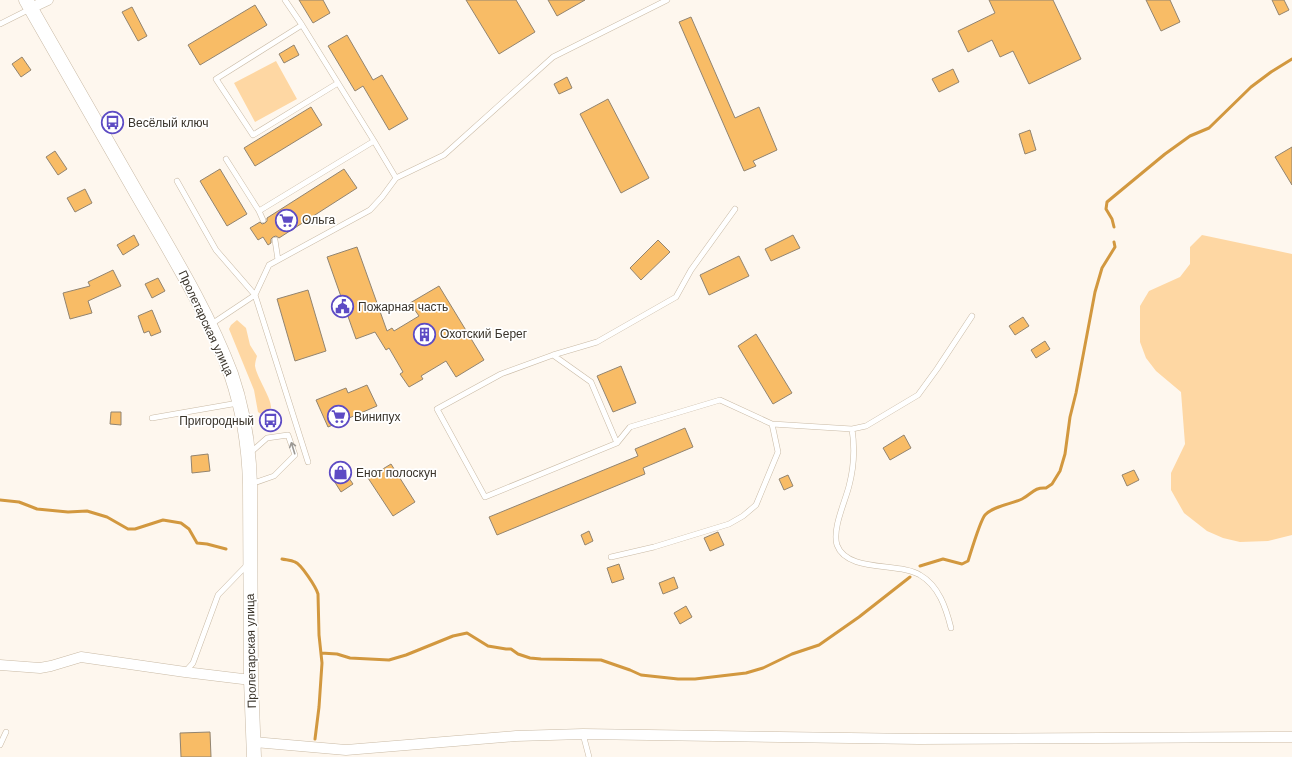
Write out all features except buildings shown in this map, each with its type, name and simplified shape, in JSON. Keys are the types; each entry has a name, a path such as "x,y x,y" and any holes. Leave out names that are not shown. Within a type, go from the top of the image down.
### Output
{"main road":[{"name":"Пролетарская улица","path":"29,4 187,279 210,326 231,376 239,403 249,453 251,680 254,757"}],"street":[{"path":"29,4 48,0"},
{"path":"0,665 40,668 81,657 251,680"},
{"path":"254,742 346,750 516,736 583,734 919,739 1292,737"}],"lane":[{"path":"284,0 302,25 396,178"},
{"path":"210,326 255,294 268,265 370,210 396,178 444,155 553,57 667,0"},
{"path":"0,24 29,4"},
{"path":"302,25 216,79 252,135 338,83"},
{"path":"259,211 374,141"},
{"path":"226,159 264,220"},
{"path":"177,181 216,250 255,294 308,462"},
{"path":"735,209 691,270 676,297 597,342 553,355 501,374 437,409 485,497 617,443 630,427 720,400 772,424 852,429 866,426 918,395 972,316"},
{"path":"275,240 278,260"},
{"path":"553,355 591,382 617,443"},
{"path":"152,418 239,403"},
{"path":"611,557 654,547 729,524 747,513 756,505 778,452 772,424"},
{"path":"852,429 854,442 852,471 836,530 838,547 846,557 852,560 918,573 930,582 942,599 951,628"},
{"path":"249,453 266,438 288,435 295,455 274,476 250,484"},
{"path":"185,672 193,663 218,595 250,562"},
{"path":"0,745 6,732"},
{"path":"583,734 590,757"}],"shaded area":[{"path":"276,61 297,99 255,122 234,83"},
{"path":"1202,235 1292,254 1292,535 1268,541 1240,542 1223,538 1207,531 1184,513 1171,490 1171,473 1185,444 1181,392 1156,371 1146,358 1140,342 1140,306 1149,291 1180,277 1190,264 1190,247"},
{"path":"237,320 246,328 250,345 257,356 255,365 256,371 271,404 271,408 261,414 258,412 254,390 229,329"}],"waterway":[{"path":"1114,227 1112,219 1106,209 1107,202 1165,154 1190,136 1209,128 1251,87 1292,59"},
{"path":"920,566 943,559 962,564 968,561 978,530 983,518 988,512 998,507 1018,501 1036,490 1046,488 1052,484 1060,471 1065,454 1070,417 1095,292 1102,268 1115,247 1114,242"},
{"path":"0,500 19,502 37,509 68,512 87,511 107,517 128,529 135,529 163,520 181,523 189,529 197,543 226,549"},
{"path":"282,559 298,564 308,576 318,594 319,635 322,663 315,739"},
{"path":"321,653 337,654 350,658 389,660 406,655 453,636 467,633 488,646 511,649 518,654 530,658 601,660 641,675 678,679 695,679 746,673 763,668 792,654 819,645 859,617 910,577"}],"place":[{"name":"Весёлый ключ","path":"113,123"},
{"name":"Ольга","path":"286,220"},
{"name":"Пожарная часть","path":"342,307"},
{"name":"Охотский Берег","path":"425,334"},
{"name":"Винипух","path":"338,417"},
{"name":"Пригородный","path":"270,421"},
{"name":"Енот полоскун","path":"341,473"}]}
